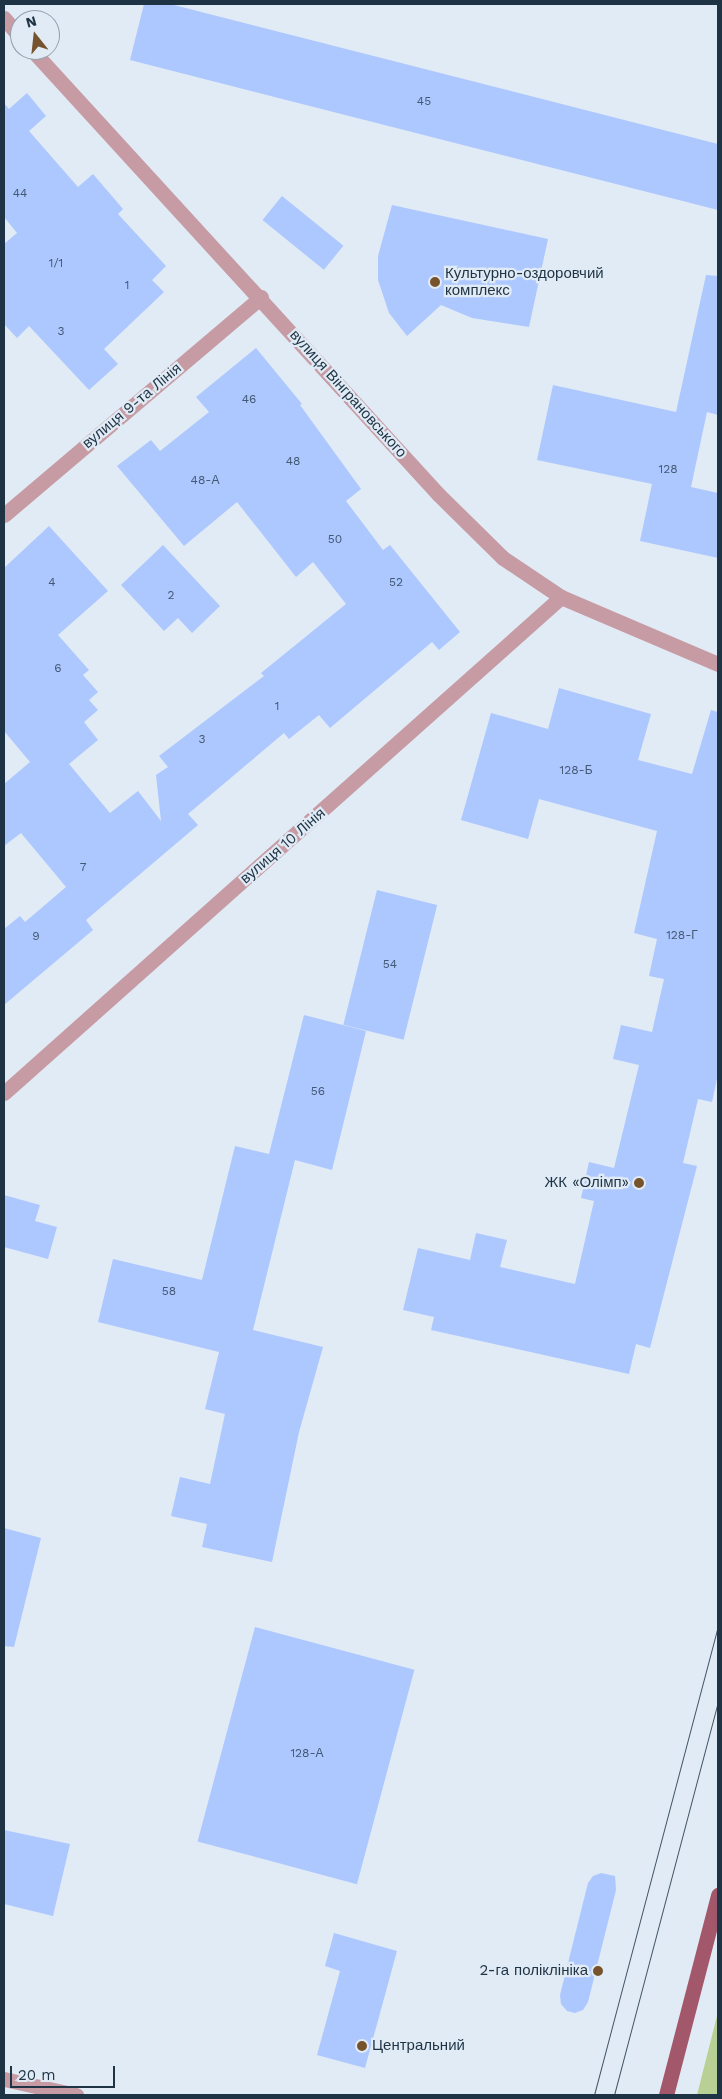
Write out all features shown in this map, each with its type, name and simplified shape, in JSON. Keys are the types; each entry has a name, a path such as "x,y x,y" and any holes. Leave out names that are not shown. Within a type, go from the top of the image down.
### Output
{"main road":[{"path":"666,2095 718,1894"}],"street":[{"name":"вулиця Вінграновського","path":"41,60 261,297 438,494 502,558 561,597 718,664"},
{"name":"вулиця 9-та Лінія","path":"4,515 261,297"},
{"name":"вулиця 10 Лінія","path":"4,1093 561,597"},
{"path":"4,2079 76,2095"}],"green space":[{"path":"718,2012 718,2095 697,2095"}],"building":[{"path":"144,4 170,4 718,144 718,210 130,60"},
{"path":"27,93 46,116 29,131 78,187 93,174 123,209 118,214 166,266 152,280 164,292 104,349 118,364 89,390 29,326 17,338 4,324 4,244 17,233 4,217 4,103 9,109"},
{"path":"282,196 343,246 324,270 262,220"},
{"name":"Культурно-оздоровчий комплекс","path":"392,205 548,239 529,327 472,318 441,305 407,336 389,313 378,280 378,256"},
{"path":"706,275 718,276 718,415 707,412 691,487 718,493 718,558 640,541 652,484 537,460 553,385 676,412"},
{"path":"256,348 302,404 300,405 361,489 346,501 383,550 390,545 460,632 439,650 432,642 330,728 319,715 289,739 284,733 188,814 198,825 86,920 93,930 4,1005 4,929 20,916 25,922 66,887 21,833 4,846 4,784 30,762 4,731 4,568 49,526 108,591 58,635 89,670 83,675 98,692 89,700 98,710 84,722 98,740 69,764 110,813 138,791 161,821 156,775 168,767 159,756 264,676 261,673 346,604 313,562 296,577 237,502 184,546 117,466 151,440 160,451 209,412 196,397"},
{"path":"163,545 220,606 192,633 178,618 164,631 121,585"},
{"path":"559,688 651,714 638,760 692,774 711,710 718,712 718,1074 712,1102 698,1099 683,1163 697,1166 650,1348 636,1344 629,1374 431,1330 434,1317 403,1310 418,1248 470,1260 476,1233 507,1240 500,1267 575,1284 594,1201 581,1198 589,1162 614,1168 639,1065 613,1059 621,1025 652,1032 664,979 649,976 657,939 634,933 657,831 539,799 528,839 461,820 491,713 548,729"},
{"path":"377,890 437,905 404,1040 343,1025"},
{"path":"304,1015 366,1031 332,1170 295,1160 253,1330 323,1347 299,1432 272,1562 202,1547 207,1524 171,1516 180,1477 210,1484 225,1414 205,1409 219,1352 98,1322 113,1259 202,1280 235,1146 269,1154"},
{"path":"4,1195 40,1205 35,1221 57,1227 48,1259 4,1247"},
{"path":"4,1528 41,1538 14,1647 4,1646"},
{"path":"255,1627 414,1670 357,1884 198,1841"},
{"path":"4,1830 70,1844 53,1916 4,1904"},
{"path":"601,1873 615,1876 616,1890 588,2002 583,2010 575,2013 567,2011 561,2004 560,1995 588,1883 593,1876"},
{"path":"334,1933 397,1951 365,2068 317,2055 340,1971 325,1966"}],"tram line":[{"path":"594,2095 718,1627"},
{"path":"614,2095 718,1700"}],"place":[{"name":"Культурно-оздоровчий комплекс","path":"435,282"},
{"name":"ЖК «Олімп»","path":"639,1183"},
{"name":"2-га поліклініка","path":"598,1971"},
{"name":"Центральний","path":"362,2046"}]}
